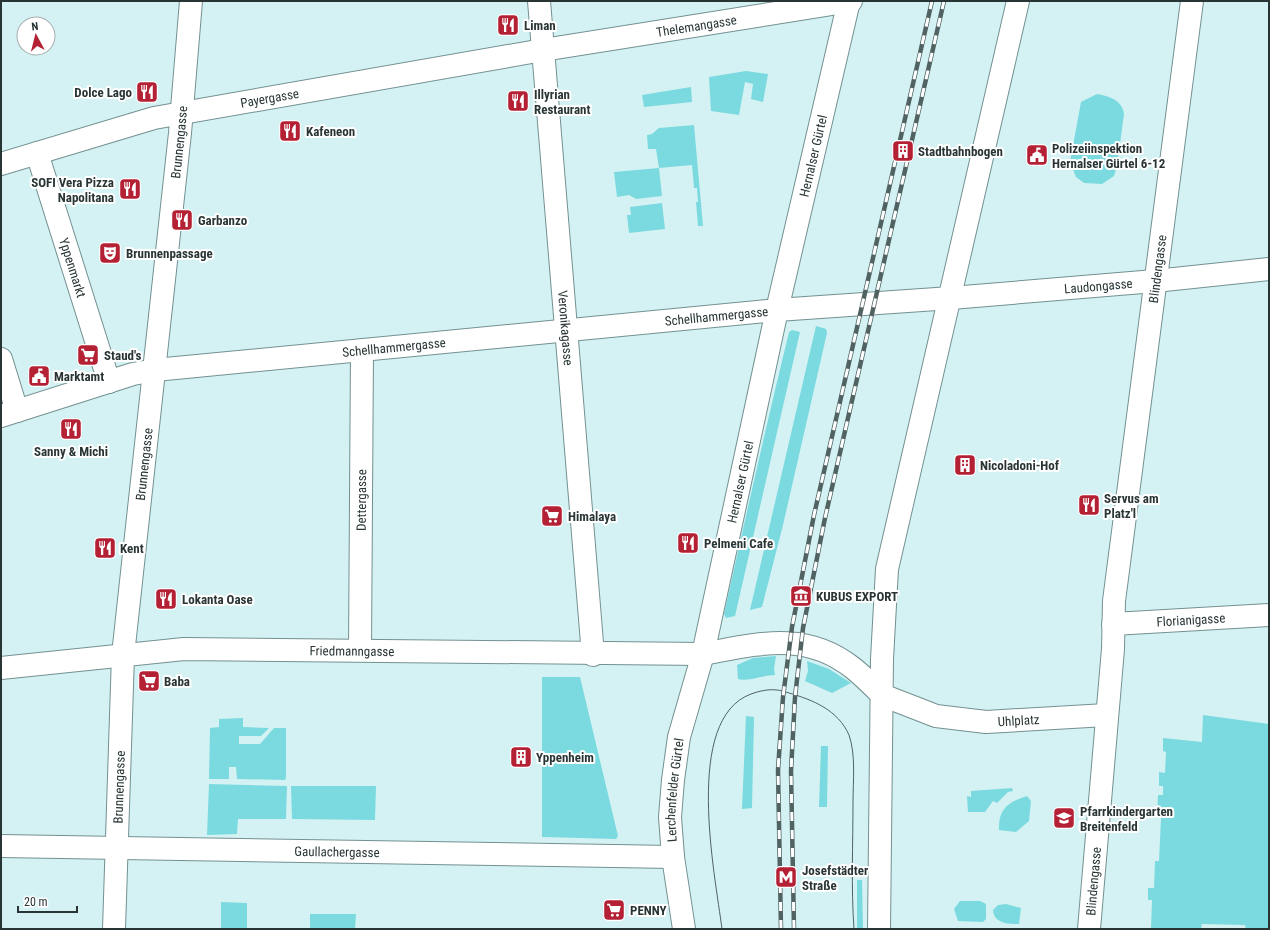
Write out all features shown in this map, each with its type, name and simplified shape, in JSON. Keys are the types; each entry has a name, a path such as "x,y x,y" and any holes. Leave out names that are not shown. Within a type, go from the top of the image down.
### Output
{"street":[{"name":"Brunnengasse","path":"114,929 123,655 182,114 191,1"},
{"name":"Veronikagasse","path":"539,1 568,329 593,655"},
{"name":"Thelemangasse","path":"543,50 849,1"},
{"name":"Hernalser Gürtel","path":"703,654 778,310 849,1"},
{"path":"879,929 882,659 887,569 951,298 1018,1"},
{"name":"Blindengasse","path":"1113,624 1114,601 1122,536 1192,1"},
{"name":"Payergasse","path":"1,164 154,118 543,50"},
{"name":"Yppenmarkt","path":"36,153 109,382"},
{"name":"Laudongasse","path":"951,298 1155,281 1269,269"},
{"path":"778,310 951,298"},
{"name":"Schellhammergasse","path":"9,413 133,374 155,370 568,329 778,310"},
{"name":"Dettergasse","path":"360,650 362,350"},
{"path":"1,359 9,413"},
{"name":"Florianigasse","path":"1113,624 1269,615"},
{"path":"1106,715 1113,624"},
{"name":"Friedmanngasse","path":"1,668 184,649 360,650 593,655 703,654 764,644 794,642 823,650 847,664 882,695"},
{"name":"Lerchenfelder Gürtel","path":"684,929 673,857 670,817 679,737 703,654"},
{"name":"Uhlplatz","path":"882,695 936,716 986,722 1106,715"},
{"name":"Blindengasse","path":"1089,929 1106,715"},
{"name":"Gaullachergasse","path":"1,846 673,857"}],"shaded area":[{"path":"746,71 768,74 763,102 751,99 753,84 745,82 739,115 711,111 709,77"},
{"path":"691,87 692,102 644,107 642,95"},
{"path":"1097,94 1106,96 1118,102 1123,109 1124,114 1117,166 1114,176 1102,184 1084,183 1076,177 1070,162 1081,102"},
{"path":"694,125 703,226 698,226 696,202 698,202 697,188 694,188 692,165 659,168 656,149 648,149 647,135 652,134 659,128"},
{"path":"659,168 662,196 636,199 629,195 617,197 614,172"},
{"path":"662,203 665,229 629,233 627,215 631,215 630,207"},
{"path":"816,326 826,329 827,333 783,525 762,607 750,610"},
{"path":"792,330 800,332 735,616 726,618 724,614 756,473 789,332"},
{"path":"776,656 774,669 775,675 745,680 738,679 737,665 753,658"},
{"path":"807,661 829,669 851,683 832,693 805,681 808,671"},
{"path":"542,677 580,677 618,836 616,839 542,837"},
{"path":"1203,715 1269,724 1269,929 1246,929 1245,925 1202,924 1201,929 1151,929 1152,900 1148,900 1148,888 1154,888 1155,861 1159,861 1161,818 1157,817 1158,795 1163,795 1163,786 1159,786 1159,772 1165,773 1166,752 1163,751 1163,738 1202,742"},
{"path":"746,716 754,717 752,808 742,809"},
{"path":"243,718 243,727 269,728 261,736 239,736 239,744 260,744 274,728 286,728 285,780 237,779 236,767 229,767 229,779 209,779 210,728 219,727 219,719"},
{"path":"821,746 828,746 827,807 819,807"},
{"path":"209,784 287,786 286,819 238,819 237,834 207,835"},
{"path":"291,786 376,786 375,820 292,819"},
{"path":"1012,788 1013,791 1008,792 997,803 993,801 985,812 968,812 967,796 971,797 971,791"},
{"path":"1027,796 1031,801 1029,821 1016,832 999,830 1000,817 1006,807 1014,801"},
{"path":"857,880 862,880 863,929 857,929"},
{"path":"960,901 980,901 986,904 986,919 983,922 958,921 954,909"},
{"path":"221,902 247,903 247,929 221,929"},
{"path":"1006,904 1021,908 1019,924 999,921 994,915 993,910 998,905"},
{"path":"310,914 356,914 355,929 310,929"}],"tram line":[{"path":"722,929 710,837 708,800 710,765 717,734 730,709 751,694 770,690 784,691 824,707 838,719 849,735 853,751 854,768 852,881 854,929"}],"railway":[{"path":"781,929 778,770 783,697 792,627 814,515 932,1"},
{"path":"794,929 791,771 795,697 803,628 825,518 944,1"}],"place":[{"name":"Liman","path":"508,25"},
{"name":"Dolce Lago","path":"147,92"},
{"name":"Illyrian Restaurant","path":"518,101"},
{"name":"Kafeneon","path":"290,131"},
{"name":"Stadtbahnbogen","path":"903,151"},
{"name":"Polizeiinspektion Hernalser Gürtel 6-12","path":"1037,155"},
{"name":"SOFI Vera Pizza Napolitana","path":"130,189"},
{"name":"Garbanzo","path":"182,220"},
{"name":"Brunnenpassage","path":"110,253"},
{"name":"Staud's","path":"88,355"},
{"name":"Marktamt","path":"39,376"},
{"name":"Sanny & Michi","path":"71,429"},
{"name":"Nicoladoni-Hof","path":"965,465"},
{"name":"Servus am Platz'l","path":"1089,505"},
{"name":"Himalaya","path":"552,516"},
{"name":"Pelmeni Cafe","path":"688,543"},
{"name":"Kent","path":"105,548"},
{"name":"KUBUS EXPORT","path":"801,596"},
{"name":"Lokanta Oase","path":"166,599"},
{"name":"Baba","path":"149,681"},
{"name":"Yppenheim","path":"521,757"},
{"name":"Pfarrkindergarten Breitenfeld","path":"1064,818"},
{"name":"Josefstädter Straße","path":"786,877"},
{"name":"PENNY","path":"614,910"}]}
